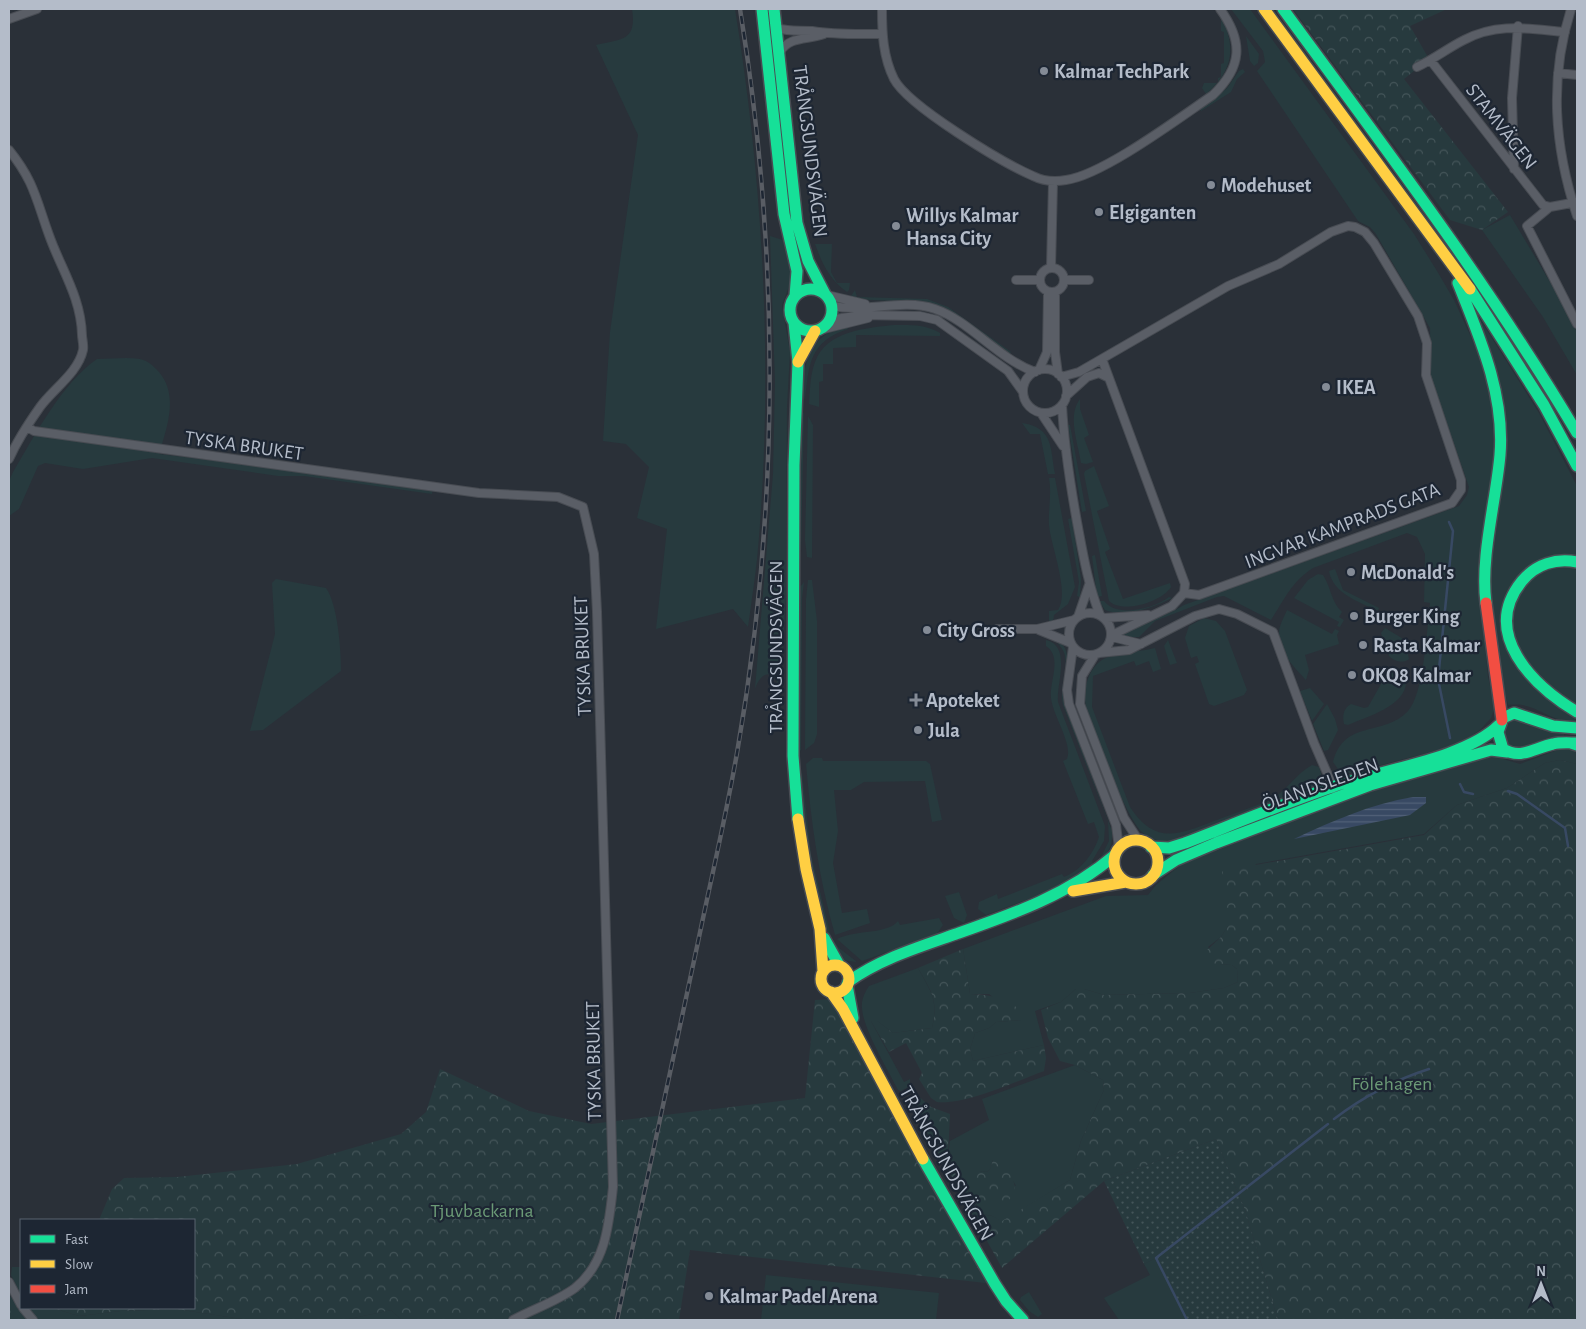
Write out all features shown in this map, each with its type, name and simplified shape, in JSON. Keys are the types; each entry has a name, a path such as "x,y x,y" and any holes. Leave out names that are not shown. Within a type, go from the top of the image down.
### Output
{"main road":[{"name":"TRÅNGSUNDSVÄGEN","path":"762,9 782,198 787,230 798,272 799,282 795,296"},
{"name":"TRÅNGSUNDSVÄGEN","path":"774,9 797,223 808,261 828,298"},
{"path":"1264,9 1447,257 1528,379 1577,466"},
{"path":"1283,9 1472,266 1544,375 1577,433"},
{"path":"1447,257 1480,334 1488,359 1497,403 1500,453 1485,593 1495,672 1502,707 1499,738 1503,749 1508,752"},
{"path":"807,289 817,289 828,298 830,320 818,330 806,331 794,323 790,310 795,296 807,289"},
{"name":"TRÅNGSUNDSVÄGEN","path":"794,323 798,362 794,465 793,756 798,818 806,869 820,929 823,971"},
{"name":"TRÅNGSUNDSVÄGEN","path":"798,362 818,330"},
{"path":"1577,562 1556,561 1531,571 1514,590 1506,612 1509,638 1525,668 1550,695 1577,712"},
{"name":"ÖLANDSLEDEN","path":"1054,896 1080,882 1131,841 1139,841 1151,847 1169,848 1185,843 1333,786 1461,749 1489,735 1510,714 1523,713 1553,726 1577,728"},
{"name":"ÖLANDSLEDEN","path":"841,966 861,966 899,955 1054,896 1082,889 1103,879 1123,879 1140,883 1176,860 1377,782 1485,752 1496,750 1521,756 1550,744 1575,744"},
{"path":"1151,847 1157,864 1153,875"},
{"path":"1117,851 1116,871 1123,879"},
{"name":"TRÅNGSUNDSVÄGEN","path":"820,929 841,966"},
{"name":"ÖLANDSLEDEN","path":"848,983 856,976 899,955"},
{"path":"830,966 841,966 848,974 848,983 840,992 831,992 822,984 823,971 830,966"},
{"name":"TRÅNGSUNDSVÄGEN","path":"848,983 850,1009 859,1041"},
{"name":"TRÅNGSUNDSVÄGEN","path":"831,992 904,1127 1006,1302 1023,1320"},
{"name":"TRÅNGSUNDSVÄGEN","path":"1006,1302 1010,1320"}],"street":[{"path":"9,19 37,9"},
{"path":"882,9 882,34 886,57 895,80 911,100 1033,177 1053,182 1080,176 1111,161 1213,95 1226,82 1236,65 1237,43 1230,22 1220,9"},
{"path":"1571,9 1558,73 1558,138 1561,162 1575,202 1577,216"},
{"path":"1417,67 1431,61 1464,40 1484,31 1518,26 1565,32"},
{"path":"1514,168 1512,98 1518,26"},
{"path":"777,28 792,32 810,31 824,34 882,34"},
{"path":"780,52 784,45 793,40 811,39 824,34"},
{"name":"STAMVÄGEN","path":"1431,61 1543,205 1550,207"},
{"path":"1558,73 1577,74"},
{"path":"9,150 22,167 34,188 49,236 77,299 82,327 83,350 74,369 40,407 9,459"},
{"path":"1051,268 1053,182"},
{"path":"1575,202 1550,207 1527,226 1577,324"},
{"name":"INGVAR KAMPRADS GATA","path":"1102,358 1228,286 1279,264 1331,232 1348,226 1365,232 1374,243 1418,316 1427,343 1426,375 1462,480 1462,490 1452,503 1199,595 1184,593"},
{"path":"1051,268 1059,270 1064,280 1062,287 1052,292 1042,288 1039,280 1044,270 1051,268"},
{"path":"1016,280 1039,280"},
{"path":"1064,280 1089,280"},
{"path":"1023,392 1025,383 1037,371 1047,352 1052,292"},
{"path":"1052,292 1055,352 1060,376 1066,386 1066,396"},
{"path":"828,298 847,308 875,306"},
{"path":"828,298 875,306 934,309 949,316 1014,363 1037,371 1049,370 1060,376 1079,372 1102,358 1184,584 1184,593 1172,606 1152,614 1112,636"},
{"path":"830,320 848,316 920,316 937,320 1008,371 1023,392 1028,406 1040,413 1053,428 1064,447"},
{"path":"818,330 875,316"},
{"path":"1040,413 1050,413 1062,404 1066,396 1087,377 1099,373 1109,378"},
{"path":"1062,404 1064,447 1089,585 1102,616 1110,625 1112,636 1107,648 1097,654 1082,676 1080,704 1124,818 1139,841"},
{"name":"TYSKA BRUKET","path":"27,427 34,431 151,449 479,493 558,497 583,507 594,554 598,612 613,1187 609,1224 599,1261 575,1287 513,1320"},
{"path":"1089,585 1069,633 1072,645 1067,690 1069,704 1116,825 1117,851"},
{"path":"1037,629 1072,645 1081,653 1097,654 1129,650 1194,616 1219,608 1237,614 1273,632 1314,743 1338,798"},
{"path":"997,629 1037,629 1076,619 1086,613 1102,616 1152,614"},
{"path":"1112,636 1142,644"},
{"path":"9,1282 20,1302"},
{"path":"24,1309 33,1320"}],"green space":[{"path":"632,9 735,9 745,74 759,206 765,339 763,471 758,548 748,627 733,609 656,629 667,529 637,518 649,467 626,444 603,441 610,332 638,135 596,45 626,37 630,33 633,19"},
{"path":"1231,9 1250,9 1414,234 1454,300 1476,348 1487,379 1492,407 1494,452 1479,582 1488,677 1495,706 1491,718 1481,729 1464,741 1446,748 1347,774 1340,772 1333,762 1338,749 1355,734 1398,719 1408,711 1418,690 1424,660 1430,603 1424,602 1425,554 1417,537 1407,533 1313,568 1294,585 1271,620 1224,596 1155,621 1139,637 1122,637 1122,634 1144,622 1184,605 1459,506 1467,495 1469,487 1431,377 1430,328 1376,234 1370,227 1358,221 1257,71 1265,62 1263,51"},
{"path":"1293,9 1447,9 1410,26 1429,59 1404,79 1508,212 1482,230 1450,220"},
{"path":"1221,18 1229,39 1230,50 1226,69 1218,82 1218,78 1221,77 1221,64 1224,63 1224,32 1221,31"},
{"path":"1246,36 1259,54 1258,63 1254,66 1250,61"},
{"path":"1243,69 1245,72 1237,79 1231,92 1201,111 1200,109 1227,88 1239,71"},
{"path":"1204,83 1217,83 1206,94 1202,88"},
{"path":"1510,215 1577,327 1577,375 1543,317 1482,230"},
{"path":"770,236 783,240 791,272 791,281 782,305 790,352 787,407 786,598 780,692 776,679 769,674 761,678 755,689 773,474 775,382"},
{"path":"815,244 832,244 831,272 837,283 850,283 847,292 835,282 827,270"},
{"path":"855,290 857,297 927,299 948,307 1011,352 1009,354 941,307 921,302 849,299"},
{"path":"1478,316 1539,413 1577,486 1577,557 1523,570 1506,592 1499,620 1503,639 1577,718 1577,722 1557,719 1526,706 1508,705 1498,663 1490,575 1503,482"},
{"path":"894,325 923,327 940,333 940,336 856,335 856,347 833,348 833,364 823,364 823,381 819,382 819,407 809,404 813,367 820,352 828,344 837,337 848,333"},
{"path":"847,326 848,329 835,334 825,341 813,356 805,400 803,392 804,374 813,347 827,333"},
{"path":"97,359 140,359 153,366 165,381 169,391 170,412 159,454 433,487 432,494 304,476 278,476 152,458 83,469 45,463 38,466 19,509 9,516 9,481 13,472 40,426 61,396 84,369"},
{"path":"1080,399 1080,409 1089,435 1084,438 1093,462 1086,464 1081,463 1074,430 1074,413"},
{"path":"800,413 804,413 801,553 799,529"},
{"path":"808,416 813,425 812,558 807,557 805,540"},
{"path":"1022,423 1040,429 1045,434 1051,448 1055,474 1048,474 1040,434 1030,434"},
{"path":"1068,425 1070,425 1086,511 1082,512"},
{"path":"1094,466 1109,506 1097,511 1110,549 1105,552 1123,599 1170,583 1171,587 1166,592 1151,601 1132,606 1123,606 1115,605 1109,601 1084,474 1085,471"},
{"path":"1049,478 1055,478 1075,587 1068,604 1054,615 1053,622 1049,622 1049,611 1058,610 1062,592 1059,569 1050,534"},
{"path":"1072,518 1081,579 1080,597 1077,596 1079,582 1068,519"},
{"path":"1095,555 1102,596 1097,597 1092,556"},
{"path":"1555,567 1577,568 1577,706 1555,692 1537,675 1527,662 1514,632 1515,602 1522,588 1536,574"},
{"path":"1335,569 1343,590 1379,608 1378,611 1348,596 1336,586 1329,571"},
{"path":"1318,574 1323,575 1338,608 1342,612 1339,617 1344,620 1340,627 1337,626 1339,622 1294,598 1308,580"},
{"path":"276,579 326,588 336,616 341,671 263,730 250,731 275,634 272,583"},
{"path":"808,580 812,580 817,621 817,734 814,743 805,750 806,599"},
{"path":"804,582 802,598 801,751 798,748 799,588"},
{"path":"1169,597 1172,598 1148,608 1121,613 1105,610 1099,601 1104,601 1117,609 1135,610 1154,605"},
{"path":"1287,610 1332,634 1335,629 1339,631 1337,635 1339,644 1305,655 1309,670 1306,680 1288,659 1279,640 1280,627"},
{"path":"1204,618 1216,621 1225,631 1247,690 1244,695 1214,706 1209,704 1195,664 1199,662 1197,656 1191,658 1185,638 1189,626"},
{"path":"1385,628 1405,640 1409,659 1399,661 1389,656 1381,633"},
{"path":"1056,639 1063,645 1066,651 1067,668 1064,686 1065,705 1112,831 1112,842 1109,850 1097,865 1109,841 1108,821 1063,705 1062,692 1066,662 1063,651"},
{"path":"1046,640 1054,644 1059,650 1061,666 1058,702 1105,826 1104,841 1092,861 1095,869 1056,889 986,915 978,909 979,902 997,894 998,899 1062,874 1064,877 1070,874 1085,862 1099,837 1094,822 1088,824 1063,761 1067,759 1068,753 1065,738 1051,698 1055,663 1051,651 1046,646"},
{"path":"1168,640 1177,663 1170,665 1164,646"},
{"path":"1155,648 1161,669 1153,672 1149,661 1136,666 1134,661 1093,676 1092,707 1130,807 1139,819 1158,832 1168,834 1189,830 1271,800 1312,765 1319,767 1321,773 1322,781 1318,788 1174,841 1157,840 1142,832 1127,809 1108,769 1092,728 1087,711 1085,691 1091,672 1102,660 1116,655"},
{"path":"1389,670 1397,670 1405,674 1406,684 1403,693 1396,701 1377,713 1348,725 1344,724 1343,715 1345,710 1351,704 1364,708 1368,707"},
{"path":"1310,688 1324,704 1312,721 1300,691"},
{"path":"1327,704 1335,719 1338,730 1328,750 1324,751 1313,724"},
{"path":"1513,719 1523,720 1543,729 1564,733 1564,737 1554,738 1526,747 1518,748 1511,746 1506,740 1503,729"},
{"path":"1560,749 1577,749 1577,764 1560,760 1545,763 1507,788 1457,805 1424,834 1256,864 1228,926 1221,937 1208,947 1220,964 1232,965 1237,969 1238,982 1224,988 1190,993 1104,995 1084,989 1076,989 1061,1002 1035,1011 1044,1045 973,1061 970,1049 975,1033 989,1028 996,1022 1021,1020 989,994 970,994 963,949 1106,896 1148,895 1156,885 1178,867 1216,848 1369,790 1479,759 1496,757 1520,764"},
{"path":"813,758 822,758 823,761 926,761 930,764 942,820 932,822 925,781 864,782 851,790 834,790 838,831 833,863 842,913 867,909 870,923 835,935 820,872 810,807 806,764"},
{"name":"Fölehagen","path":"1560,760 1577,764 1577,1320 1278,1320 1245,1210 1216,1139 1104,1181 1002,1268 909,1097 912,1095 918,1096 931,1107 950,1114 948,1155 981,1214 992,1216 1002,1221 1070,1180 1081,1141 1104,1090 1103,1080 1075,1065 1060,1061 1048,1038 1041,1010 1061,1002 1076,989 1084,989 1104,995 1190,993 1224,988 1238,982 1237,969 1232,965 1207,963 1205,952 1221,937 1228,926 1222,871 1424,835 1457,805 1507,788 1545,763"},
{"path":"802,772 811,854 831,937 839,948 857,962 842,960 828,940 814,883 803,817 800,776"},
{"path":"959,892 967,915 964,923 954,918 945,896"},
{"path":"939,918 943,925 936,935 862,961 837,939 886,928 898,921 900,925"},
{"path":"963,949 970,994 997,998 1021,1010 1021,1020 996,1022 989,1028 975,1033 970,1049 973,1061 1044,1045 1046,1058 1044,1071 976,1096 949,1102 937,1102 931,1098 919,1079 922,1073 906,1043 889,1052 871,1021 876,1020 893,1033 932,1028 935,1010 934,1003 930,990 918,968"},
{"path":"918,968 930,990 934,1003 935,1010 932,1028 893,1033 877,1021 871,1021 904,1082 910,1079 910,1086 901,1091 898,1090 871,1038 863,1017 862,1002 869,986"},
{"name":"Tjuvbackarna","path":"834,999 995,1284 690,1250 679,1320 402,1320 391,1310 344,1320 249,1320 176,1309 195,1309 195,1219 99,1219 112,1189 124,1178 177,1177 297,1164 401,1134 426,1112 440,1069 529,1111 591,1124 805,1098 815,1000"},
{"path":"1075,1065 1103,1080 1104,1090 1081,1141 1070,1180 1002,1222 992,1216 982,1214 948,1155 950,1141 989,1120 982,1099","holes":["993,1160 1009,1174 1016,1186 978,1171 987,1172"]},
{"path":"1216,1139 1245,1210 1278,1320 1187,1320 1156,1258 1144,1264 1104,1181"},
{"path":"1000,1156 1014,1182 1014,1193 1004,1205 983,1203 979,1201 974,1192 973,1176 978,1171 987,1172 993,1160"},
{"path":"1156,1258 1187,1320 1119,1320 1104,1298 1150,1275 1144,1264"},
{"path":"12,1267 20,1267 20,1293 11,1275"},
{"path":"766,1275 939,1293 936,1320 761,1320"},
{"path":"1029,1292 1042,1314 1038,1317 1029,1311 1020,1300 1021,1297"},
{"path":"9,1294 27,1320 9,1320"},
{"path":"30,1309 56,1309 79,1316 120,1311 176,1309 249,1320 38,1320"},
{"name":"Tjuvbackarna","path":"56,1309 176,1309 120,1311 79,1316"},
{"path":"391,1310 402,1320 344,1320"}],"water":[{"path":"1413,797 1426,797 1426,803 1410,815 1294,839 1352,814 1382,804"}],"waterway":[{"path":"1449,522 1453,531 1438,679 1450,738"},
{"path":"1460,784 1464,792 1473,794"},
{"path":"1508,791 1517,794 1565,828 1568,846"},
{"path":"1334,1119 1356,1103 1379,1090 1403,1078 1429,1069"},
{"path":"1187,1320 1156,1258 1328,1124"}],"railway":[{"path":"617,1320 733,777 751,661 761,568 770,381 768,287 753,101 740,9"}],"traffic: fast":[{"path":"762,9 784,214 797,271 795,296"},
{"path":"774,9 797,223 808,261 825,294"},
{"path":"1283,9 1398,165 1472,270 1577,433"},
{"path":"1458,283 1489,367 1495,389 1501,433 1498,473 1485,567 1486,603"},
{"path":"815,289 823,292 829,298 832,310 829,322 823,328 807,331 799,328 793,322 790,306 793,298 799,292 815,289"},
{"path":"1470,289 1544,405 1577,466"},
{"path":"794,323 798,362 794,465 793,756 798,819"},
{"path":"1577,562 1554,562 1534,570 1522,581 1510,600 1507,620 1509,638 1517,656 1529,672 1560,701 1577,712"},
{"path":"1577,728 1553,726 1514,713 1503,718 1498,732 1503,749 1516,753 1528,752 1556,743 1577,743"},
{"path":"1151,847 1169,848 1185,843 1332,787 1444,755 1484,737 1499,725"},
{"path":"1571,743 1577,745"},
{"path":"1153,875 1176,860 1216,843 1370,785 1491,750 1507,752"},
{"path":"848,982 900,954 998,919 1039,902 1078,881 1115,855"},
{"path":"824,938 839,965"},
{"path":"847,985 853,1018"},
{"path":"923,1159 995,1284 1006,1301 1023,1320"}],"traffic: slow":[{"path":"1264,9 1470,289"},
{"path":"798,362 815,331"},
{"path":"798,819 806,869 820,929 823,971"},
{"path":"1136,840 1148,844 1154,850 1158,862 1154,874 1148,880 1136,884 1124,880 1118,874 1114,862 1118,850 1124,844 1136,840"},
{"path":"1073,891 1126,882"},
{"path":"835,965 845,969 849,979 845,989 835,993 825,989 821,979 825,969 835,965"},
{"path":"831,992 843,1009 923,1159"}],"traffic: jam":[{"path":"1486,603 1502,720"}],"place":[{"name":"Kalmar TechPark","path":"1044,71"},
{"name":"Modehuset","path":"1211,185"},
{"name":"Elgiganten","path":"1099,212"},
{"name":"Willys Kalmar Hansa City","path":"896,226"},
{"name":"IKEA","path":"1326,387"},
{"name":"McDonald's","path":"1351,572"},
{"name":"Burger King","path":"1354,616"},
{"name":"City Gross","path":"927,630"},
{"name":"Rasta Kalmar","path":"1363,645"},
{"name":"OKQ8 Kalmar","path":"1352,675"},
{"name":"Apoteket","path":"916,700"},
{"name":"Jula","path":"918,730"},
{"name":"Kalmar Padel Arena","path":"709,1296"}]}
